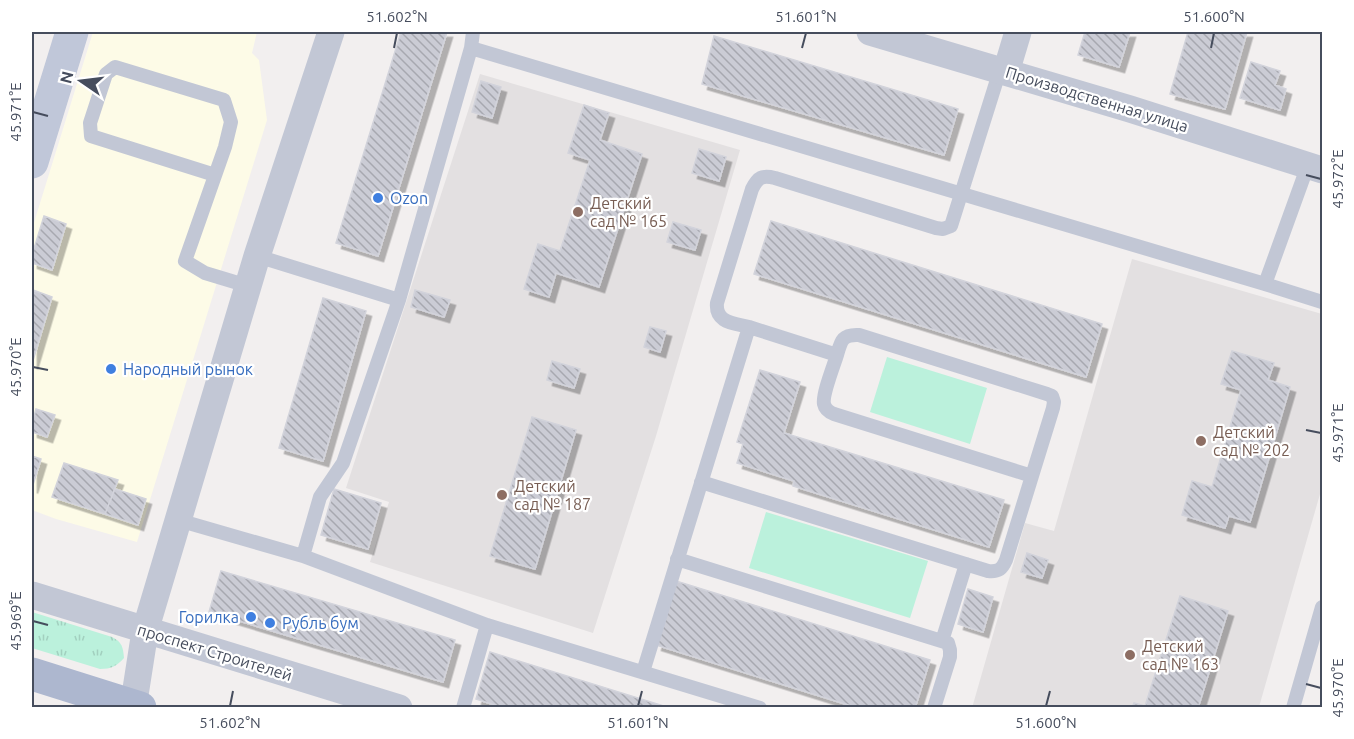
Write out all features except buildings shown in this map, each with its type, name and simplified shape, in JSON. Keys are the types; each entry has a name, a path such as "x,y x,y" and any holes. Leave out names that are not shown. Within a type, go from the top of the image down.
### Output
{"main road":[{"path":"32,162 72,32"},
{"path":"32,674 136,707"}],"street":[{"path":"136,707 145,631 257,256 331,32"},
{"name":"Производственная улица","path":"870,32 1130,109 1315,168"},
{"path":"1003,71 1018,32"},
{"name":"проспект Строителей","path":"32,595 399,708"}],"lane":[{"path":"303,556 320,497 343,463 399,300 471,48 473,32"},
{"path":"471,48 1323,302"},
{"path":"215,175 91,136 90,123 106,74 115,67 224,100 231,122 225,147 185,261 205,273 248,286"},
{"path":"837,355 724,320 716,311 756,180 765,176 775,178 943,229 951,226 1003,71"},
{"path":"1266,284 1315,168"},
{"path":"257,256 399,300"},
{"path":"643,672 749,327"},
{"path":"701,482 988,571 995,572 1002,568 1006,560 1032,476 1053,408 1052,396 850,334 844,338 837,355 825,395 824,404 827,411 1032,476"},
{"path":"178,520 303,556 487,625 760,708"},
{"path":"677,559 948,644 951,650 934,708"},
{"path":"942,641 966,564"},
{"path":"1293,708 1323,607"},
{"path":"463,708 487,625"}],"shaded area":[{"name":"Народный рынок","path":"93,32 257,32 252,53 259,60 267,120 137,542 32,510 32,229"},
{"path":"480,74 740,150 656,436 593,633 370,562 389,502 346,488"},
{"name":"Детский сад № 202","path":"1132,259 1322,314 1322,487 1259,707 972,708 1025,523 1054,531"}],"green space":[{"path":"887,357 987,388 970,444 870,412"},
{"path":"766,512 928,561 910,618 749,568"},
{"path":"32,612 112,637 121,645 124,658 114,666 100,669 32,648"}],"place":[{"name":"Ozon","path":"378,198"},
{"name":"Детский сад № 165","path":"578,212"},
{"name":"Народный рынок","path":"111,369"},
{"name":"Детский сад № 202","path":"1201,441"},
{"name":"Детский сад № 187","path":"502,495"},
{"name":"Горилка","path":"251,617"},
{"name":"Рубль бум","path":"270,623"},
{"name":"Детский сад № 163","path":"1130,655"}]}
